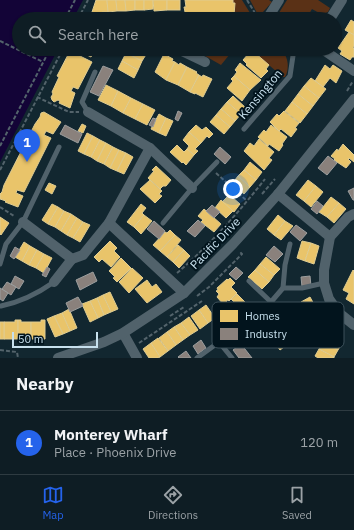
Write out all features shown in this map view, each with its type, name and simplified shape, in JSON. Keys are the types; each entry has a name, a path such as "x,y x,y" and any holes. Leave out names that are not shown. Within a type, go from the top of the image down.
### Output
{"street":[{"path":"272,12 279,0"},
{"path":"334,12 342,0"},
{"path":"192,56 205,62"},
{"path":"332,56 354,71"},
{"name":"Pacific Drive","path":"58,358 104,342 123,333 184,293 233,244 278,194 354,99"},
{"path":"88,112 150,148 192,188"},
{"path":"54,282 72,259 83,255 109,223 150,148"},
{"path":"278,194 330,237"},
{"path":"331,302 324,283 324,270 330,237 348,218 354,214"},
{"path":"23,222 72,259"},
{"path":"109,223 184,293"},
{"path":"344,317 354,325"},
{"path":"123,333 137,358"}],"lane":[{"name":"Kensington","path":"244,129 290,76 293,56"},
{"path":"88,112 82,102 94,72"},
{"path":"0,264 6,244 23,222 59,147"},
{"path":"163,223 192,188 217,162"},
{"path":"249,281 271,302 283,288 285,265 290,244"},
{"path":"1,306 13,304 34,296 54,282"},
{"path":"283,288 302,288 324,283"},
{"path":"197,358 212,348"},
{"path":"224,348 232,358"}],"path":[{"path":"69,12 75,0"},
{"path":"82,12 88,0"},
{"path":"247,0 254,12"},
{"path":"0,41 12,47"},
{"path":"31,56 43,62"},
{"path":"0,146 46,56"},
{"path":"0,170 59,56"},
{"path":"37,97 69,112 88,112"},
{"path":"211,168 247,201"},
{"path":"169,280 199,254 265,179"},
{"path":"0,207 23,222"},
{"path":"132,348 202,302"},
{"path":"0,350 17,352 18,358"}],"shaded area":[{"path":"0,0 83,0 77,12 12,12 12,56 54,56 0,162"},
{"path":"233,0 242,0 250,12 234,12"},
{"path":"250,0 269,0 272,2 263,12 256,12"},
{"path":"287,0 318,0 330,8 328,12 317,12 312,9 310,12 280,12"},
{"path":"205,56 228,56 221,65"},
{"path":"258,56 285,56 288,62 287,74 283,77"}],"building: Homes":[{"path":"96,0 107,0 108,12 92,12"},
{"path":"107,0 116,0 117,11 108,12"},
{"path":"116,0 125,0 126,11 117,11"},
{"path":"125,0 135,0 135,10 126,11"},
{"path":"135,0 144,0 144,10 135,10"},
{"path":"144,0 153,0 153,9 144,10"},
{"path":"153,0 167,0 167,10 154,11"},
{"path":"167,0 180,0 180,10 167,10"},
{"path":"185,0 233,0 233,3 235,3 234,12 185,12 184,7 186,7"},
{"path":"351,20 354,22 354,35 345,30"},
{"path":"349,32 354,35 354,57 350,60 342,55 342,42"},
{"path":"67,56 80,56 92,62 78,89 73,87 71,91 75,93 70,108 59,103 60,101 58,100 54,102 52,100 52,92 59,77 57,76"},
{"path":"124,56 132,56 142,61 138,70 122,61"},
{"path":"132,56 145,56 142,61"},
{"path":"163,56 168,56 175,62 166,80 155,72"},
{"path":"246,56 259,56 269,65 266,69 268,71 261,78 246,65 247,64 243,60"},
{"path":"122,61 138,70 134,78 118,69"},
{"path":"175,62 179,65 180,63 187,67 178,85 166,80"},
{"path":"240,63 261,80 250,90 234,76 237,72 235,70"},
{"path":"325,65 330,69 333,65 342,71 336,83 330,78 323,87 315,81"},
{"path":"187,67 197,72 196,73 199,75 190,92 178,85"},
{"path":"199,75 212,79 203,97 190,92"},
{"path":"234,76 250,90 242,101 227,88 233,81 231,79"},
{"path":"311,78 326,89 319,98 304,86"},
{"path":"106,85 118,91 111,106 98,100"},
{"path":"304,86 319,98 313,106 298,94"},
{"path":"118,91 131,98 123,113 111,106"},
{"path":"298,94 313,106 307,114 292,102"},
{"path":"233,96 246,108 241,114 227,102"},
{"path":"131,98 143,104 135,119 123,113"},
{"path":"227,102 241,114 235,121 221,109"},
{"path":"292,102 307,114 300,123 285,111"},
{"path":"143,104 155,110 147,125 135,119"},
{"path":"221,109 235,121 230,127 216,115"},
{"path":"284,111 299,123 295,128 297,129 291,137 281,129 279,131 270,122 277,114 279,116"},
{"path":"44,112 61,122 53,134 46,131 44,135 51,138 24,192 17,190 16,193 23,196 18,207 0,199 0,194 35,124 41,113"},
{"path":"159,114 166,118 159,133 151,129"},
{"path":"216,115 230,127 224,134 210,122"},
{"path":"166,118 173,121 166,136 159,133"},
{"path":"82,124 86,126 83,133 78,131"},
{"path":"196,125 202,130 206,127 213,134 209,138 207,136 201,143 189,132"},
{"path":"271,125 287,137 279,151 269,144 268,146 258,137 264,130 266,132"},
{"path":"189,132 201,143 195,149 198,151 194,155 187,149 189,146 183,140"},
{"path":"87,133 93,136 84,154 78,151"},
{"path":"93,136 100,140 91,157 84,154"},
{"path":"259,139 274,152 269,158 272,160 264,170 244,151 250,143 254,146"},
{"path":"100,140 106,143 97,161 91,157"},
{"path":"106,143 113,147 104,164 97,161"},
{"path":"343,144 354,155 354,162 349,158 348,159 351,162 346,168 334,160 335,159 331,156 337,149 338,151"},
{"path":"177,145 184,152 187,149 194,155 186,165 170,152"},
{"path":"113,147 119,150 110,168 104,164"},
{"path":"119,150 126,153 117,171 110,168"},
{"path":"126,153 133,157 124,174 117,171"},
{"path":"250,162 262,172 256,180 244,170"},
{"path":"156,166 171,180 166,186 163,186 160,189 148,178"},
{"path":"244,170 256,180 250,187 238,176"},
{"path":"238,176 250,187 244,194 232,184"},
{"path":"150,180 162,191 159,194 162,196 155,203 140,189"},
{"path":"308,180 316,186 304,201 296,195"},
{"path":"49,183 56,186 52,194 45,190"},
{"path":"316,186 323,192 311,207 304,201"},
{"path":"228,187 235,194 232,197 240,204 234,212 222,202 229,195 225,191"},
{"path":"331,197 339,203 327,217 319,212"},
{"path":"221,200 233,211 226,218 215,208"},
{"path":"339,203 346,209 334,223 327,217"},
{"path":"52,204 58,207 48,224 42,220"},
{"path":"141,204 146,208 142,213 144,215 134,227 127,222"},
{"path":"58,207 64,211 55,227 48,224"},
{"path":"204,209 221,224 214,232 201,222 203,220 198,216"},
{"path":"64,211 71,214 61,231 55,227"},
{"path":"71,214 77,218 67,235 61,231"},
{"path":"144,215 152,221 141,234 134,227"},
{"path":"278,215 285,221 274,235 267,229"},
{"path":"0,217 9,223 1,235 0,234"},
{"path":"77,218 83,222 73,238 67,235"},
{"path":"285,221 293,226 281,240 274,235"},
{"path":"83,222 90,225 80,242 73,238"},
{"path":"170,230 175,235 160,251 153,245 165,232 167,233"},
{"path":"175,235 181,240 167,257 160,251"},
{"path":"110,241 117,248 114,251 120,257 111,267 102,259 99,262 94,257"},
{"path":"302,241 311,243 305,261 297,258"},
{"path":"24,242 30,246 22,261 15,257"},
{"path":"311,243 319,246 314,264 305,261"},
{"path":"178,245 184,250 173,262 167,257"},
{"path":"30,246 37,250 29,265 22,261"},
{"path":"37,250 44,254 36,268 29,265"},
{"path":"184,250 190,256 179,268 173,262"},
{"path":"44,254 52,258 44,273 36,268"},
{"path":"266,257 280,269 274,275 260,264"},
{"path":"121,258 131,268 117,282 113,278 115,277 109,271"},
{"path":"260,264 274,275 269,282 255,270"},
{"path":"132,268 143,278 129,293 119,282"},
{"path":"255,270 269,282 262,289 248,277"},
{"path":"353,270 354,304 346,299 349,293 343,290"},
{"path":"230,278 235,283 231,287 237,293 229,301 221,302 217,297 219,294 216,291 218,290 217,288 227,279 228,280"},
{"path":"147,280 152,287 156,284 162,292 147,303 135,289"},
{"path":"110,292 118,309 111,312 103,295"},
{"path":"237,294 245,302 234,302 231,299"},
{"path":"103,295 111,312 104,315 97,298"},
{"path":"310,297 313,302 301,302"},
{"path":"97,298 104,315 98,318 90,301"},
{"path":"90,301 98,318 90,322 82,304"},
{"path":"206,305 212,314 212,320 208,323 199,310"},
{"path":"69,309 77,328 70,331 62,313"},
{"path":"199,310 208,323 200,329 191,316"},
{"path":"62,313 70,331 63,334 54,316"},
{"path":"54,316 63,334 55,337 47,319"},
{"path":"189,317 198,330 190,335 181,323"},
{"path":"15,320 18,320 18,339 4,339 4,322 15,322"},
{"path":"18,320 21,320 21,322 31,322 31,339 18,339"},
{"path":"41,320 45,320 45,339 31,339 31,322 41,322"},
{"path":"0,322 4,322 4,339 0,339"},
{"path":"181,323 190,335 183,340 174,327"},
{"path":"174,327 183,340 176,345 167,332"},
{"path":"167,332 176,345 168,351 159,338"},
{"path":"158,338 168,351 160,357 151,343"},
{"path":"151,343 160,357 149,358 143,349"},
{"path":"334,348 338,350 334,357 319,349"},
{"path":"319,349 334,358 318,358 315,356"}],"building: Industry":[{"path":"103,66 113,70 99,96 90,92"},
{"path":"178,111 182,113 178,121 175,119"},
{"path":"153,118 156,119 153,127 149,125"},
{"path":"65,125 82,134 78,143 60,134"},
{"path":"220,147 231,157 225,164 214,154"},
{"path":"328,156 337,163 327,175 318,168"},
{"path":"354,188 354,200 353,200 348,191"},
{"path":"317,201 323,206 317,214 311,209"},
{"path":"212,205 220,212 214,218 206,211"},
{"path":"198,220 205,226 195,237 187,231"},
{"path":"154,221 165,231 159,239 147,229"},
{"path":"296,225 307,233 300,241 290,232"},
{"path":"274,246 283,254 275,262 266,255"},
{"path":"15,247 20,250 14,259 10,256"},
{"path":"47,267 50,269 46,277 42,275"},
{"path":"236,267 243,273 236,280 229,274"},
{"path":"93,272 97,281 80,290 76,280"},
{"path":"15,276 24,281 19,289 11,284"},
{"path":"310,276 311,286 302,287 301,277"},
{"path":"7,282 16,287 11,295 2,289"},
{"path":"0,288 8,293 3,301 0,299"},
{"path":"78,297 83,306 70,312 66,303"},
{"path":"201,340 206,348 198,354 193,346"},
{"path":"236,348 244,348 252,358 239,358 233,350"},
{"path":"186,351 191,358 178,357"}],"place":[{"name":"Monterey Wharf","path":"27,162"}]}
